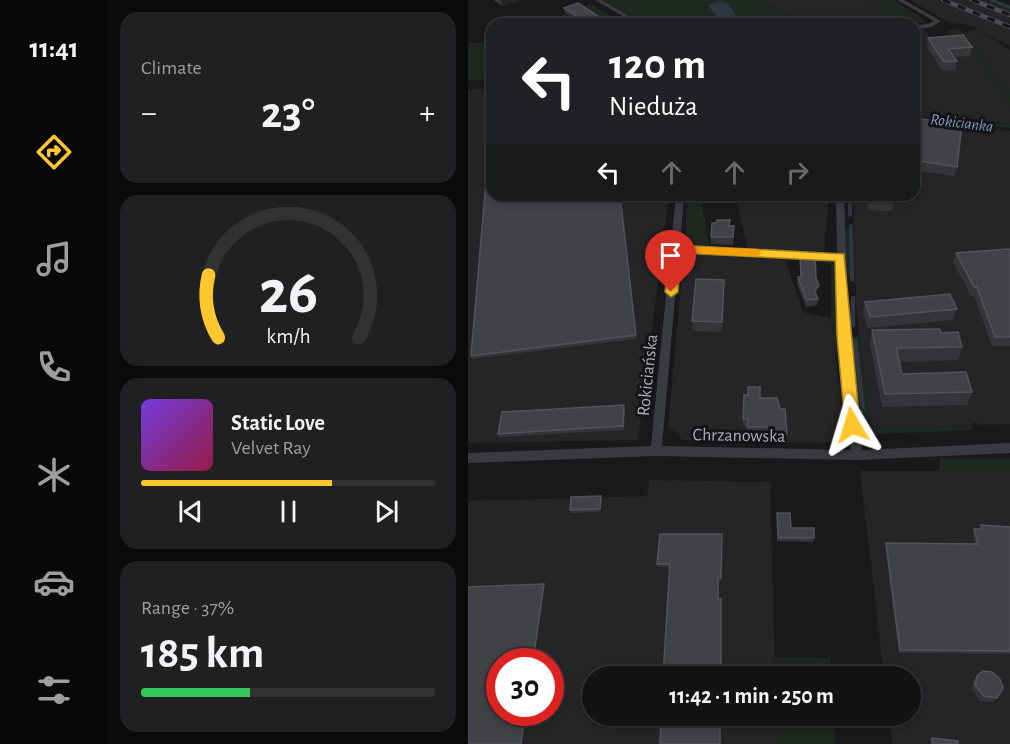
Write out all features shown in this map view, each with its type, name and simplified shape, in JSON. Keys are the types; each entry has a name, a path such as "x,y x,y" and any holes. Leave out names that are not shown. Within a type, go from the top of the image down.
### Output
{"street":[{"path":"598,0 630,18"},
{"path":"900,0 938,21 930,26 920,27"},
{"name":"Rokiciańska","path":"656,451 680,201"},
{"path":"840,201 840,257 846,374 857,455"},
{"path":"676,249 840,257"},
{"name":"Chrzanowska","path":"468,458 656,451 857,455 1010,448"}],"shaded area":[{"path":"603,0 757,0 794,18 634,18"},
{"path":"758,0 878,0 869,4 885,12 889,18 796,18"},
{"path":"878,0 894,0 922,18 925,23 920,23 920,18 889,18 885,12 868,4"},
{"path":"911,0 986,0 1010,9 1010,46 980,31 1010,50 1010,124 920,112 920,30 924,30 933,42 978,29 966,24 949,23"},
{"path":"722,1 729,4 737,18 717,18 708,5"},
{"path":"591,4 611,15 603,18 552,18 564,14 568,16 589,9 584,6"},
{"path":"959,29 965,33 1010,91 1010,106 962,37 953,38 946,31"},
{"path":"468,43 486,43 486,79 468,81"},
{"path":"486,88 486,201 668,201 638,440 468,443 468,90"},
{"path":"920,112 1010,124 1010,128 920,117"},
{"path":"920,120 1010,131 1010,424 978,425 971,423 971,425 870,429 856,306 853,201 920,201"},
{"path":"688,201 701,201 710,248 684,246"},
{"path":"736,201 828,201 824,251 748,250"},
{"path":"853,224 855,284 846,274 846,230"},
{"path":"684,253 785,260 803,312 831,318 844,431 833,443 681,440 673,429 668,428"},
{"path":"800,258 828,259 835,266 837,365 831,318 831,264 800,260"},
{"path":"859,336 871,429 971,425 973,430 860,435 851,338"},
{"path":"940,458 1010,458 1010,471 939,471"},
{"path":"860,471 1010,471 1010,744 892,744 890,726 921,726 921,666 883,666"},
{"path":"649,480 770,482 775,666 582,666 582,726 776,726 777,744 468,744 468,501 647,496"},
{"path":"774,657 830,658 830,666 774,666"},
{"path":"776,726 834,726 835,744 777,744"}],"building":[{"path":"578,3 601,18 580,18 564,8"},
{"path":"963,35 972,47 948,49 957,61 944,62 928,38"},
{"path":"920,119 962,124 957,167 920,161"},
{"path":"486,182 486,201 621,201 636,335 471,356"},
{"path":"717,220 730,220 729,226 734,226 733,237 711,237 712,223 716,223"},
{"path":"1009,249 1010,337 995,337 977,287 974,287 956,253"},
{"path":"800,255 815,255 816,278 819,286 814,290 818,299 806,300 798,277 801,277"},
{"path":"696,279 724,280 722,322 692,321"},
{"path":"950,294 957,309 870,317 865,302"},
{"path":"940,329 941,333 958,332 962,347 896,348 902,374 966,372 972,392 885,394 872,330"},
{"path":"748,387 760,387 760,398 777,398 780,409 785,409 787,434 773,434 772,427 747,427 748,419 743,419 744,395 748,395"},
{"path":"624,405 623,426 498,434 502,412"},
{"path":"601,496 600,509 570,510 571,497"},
{"path":"777,513 790,513 791,528 814,528 814,538 778,538"},
{"path":"981,525 1010,527 1010,651 900,650 886,543 978,544 974,529 982,529"},
{"path":"660,534 722,534 721,578 718,578 718,599 721,599 721,666 664,666 670,564 657,564"},
{"path":"544,584 535,648 486,648 486,726 523,726 521,744 468,744 468,587"},
{"path":"983,671 992,672 1000,679 1003,688 997,698 984,696 975,685 977,676"},
{"path":"661,726 720,726 720,744 660,744"},
{"path":"932,738 958,741 958,744 932,744"}],"waterway":[{"path":"991,0 1010,7"},
{"path":"850,201 850,215"},
{"path":"851,226 852,280"},
{"path":"853,298 853,325"},
{"path":"855,340 863,410"}],"railway":[{"path":"943,0 1010,27"},
{"path":"972,0 1010,15"}],"slow traffic":[{"path":"681,249 757,253"}],"route":[{"path":"671,292 676,249 840,257 846,374 852,425"}],"water label":[{"name":"Rokicianka","path":"962,122"}]}
